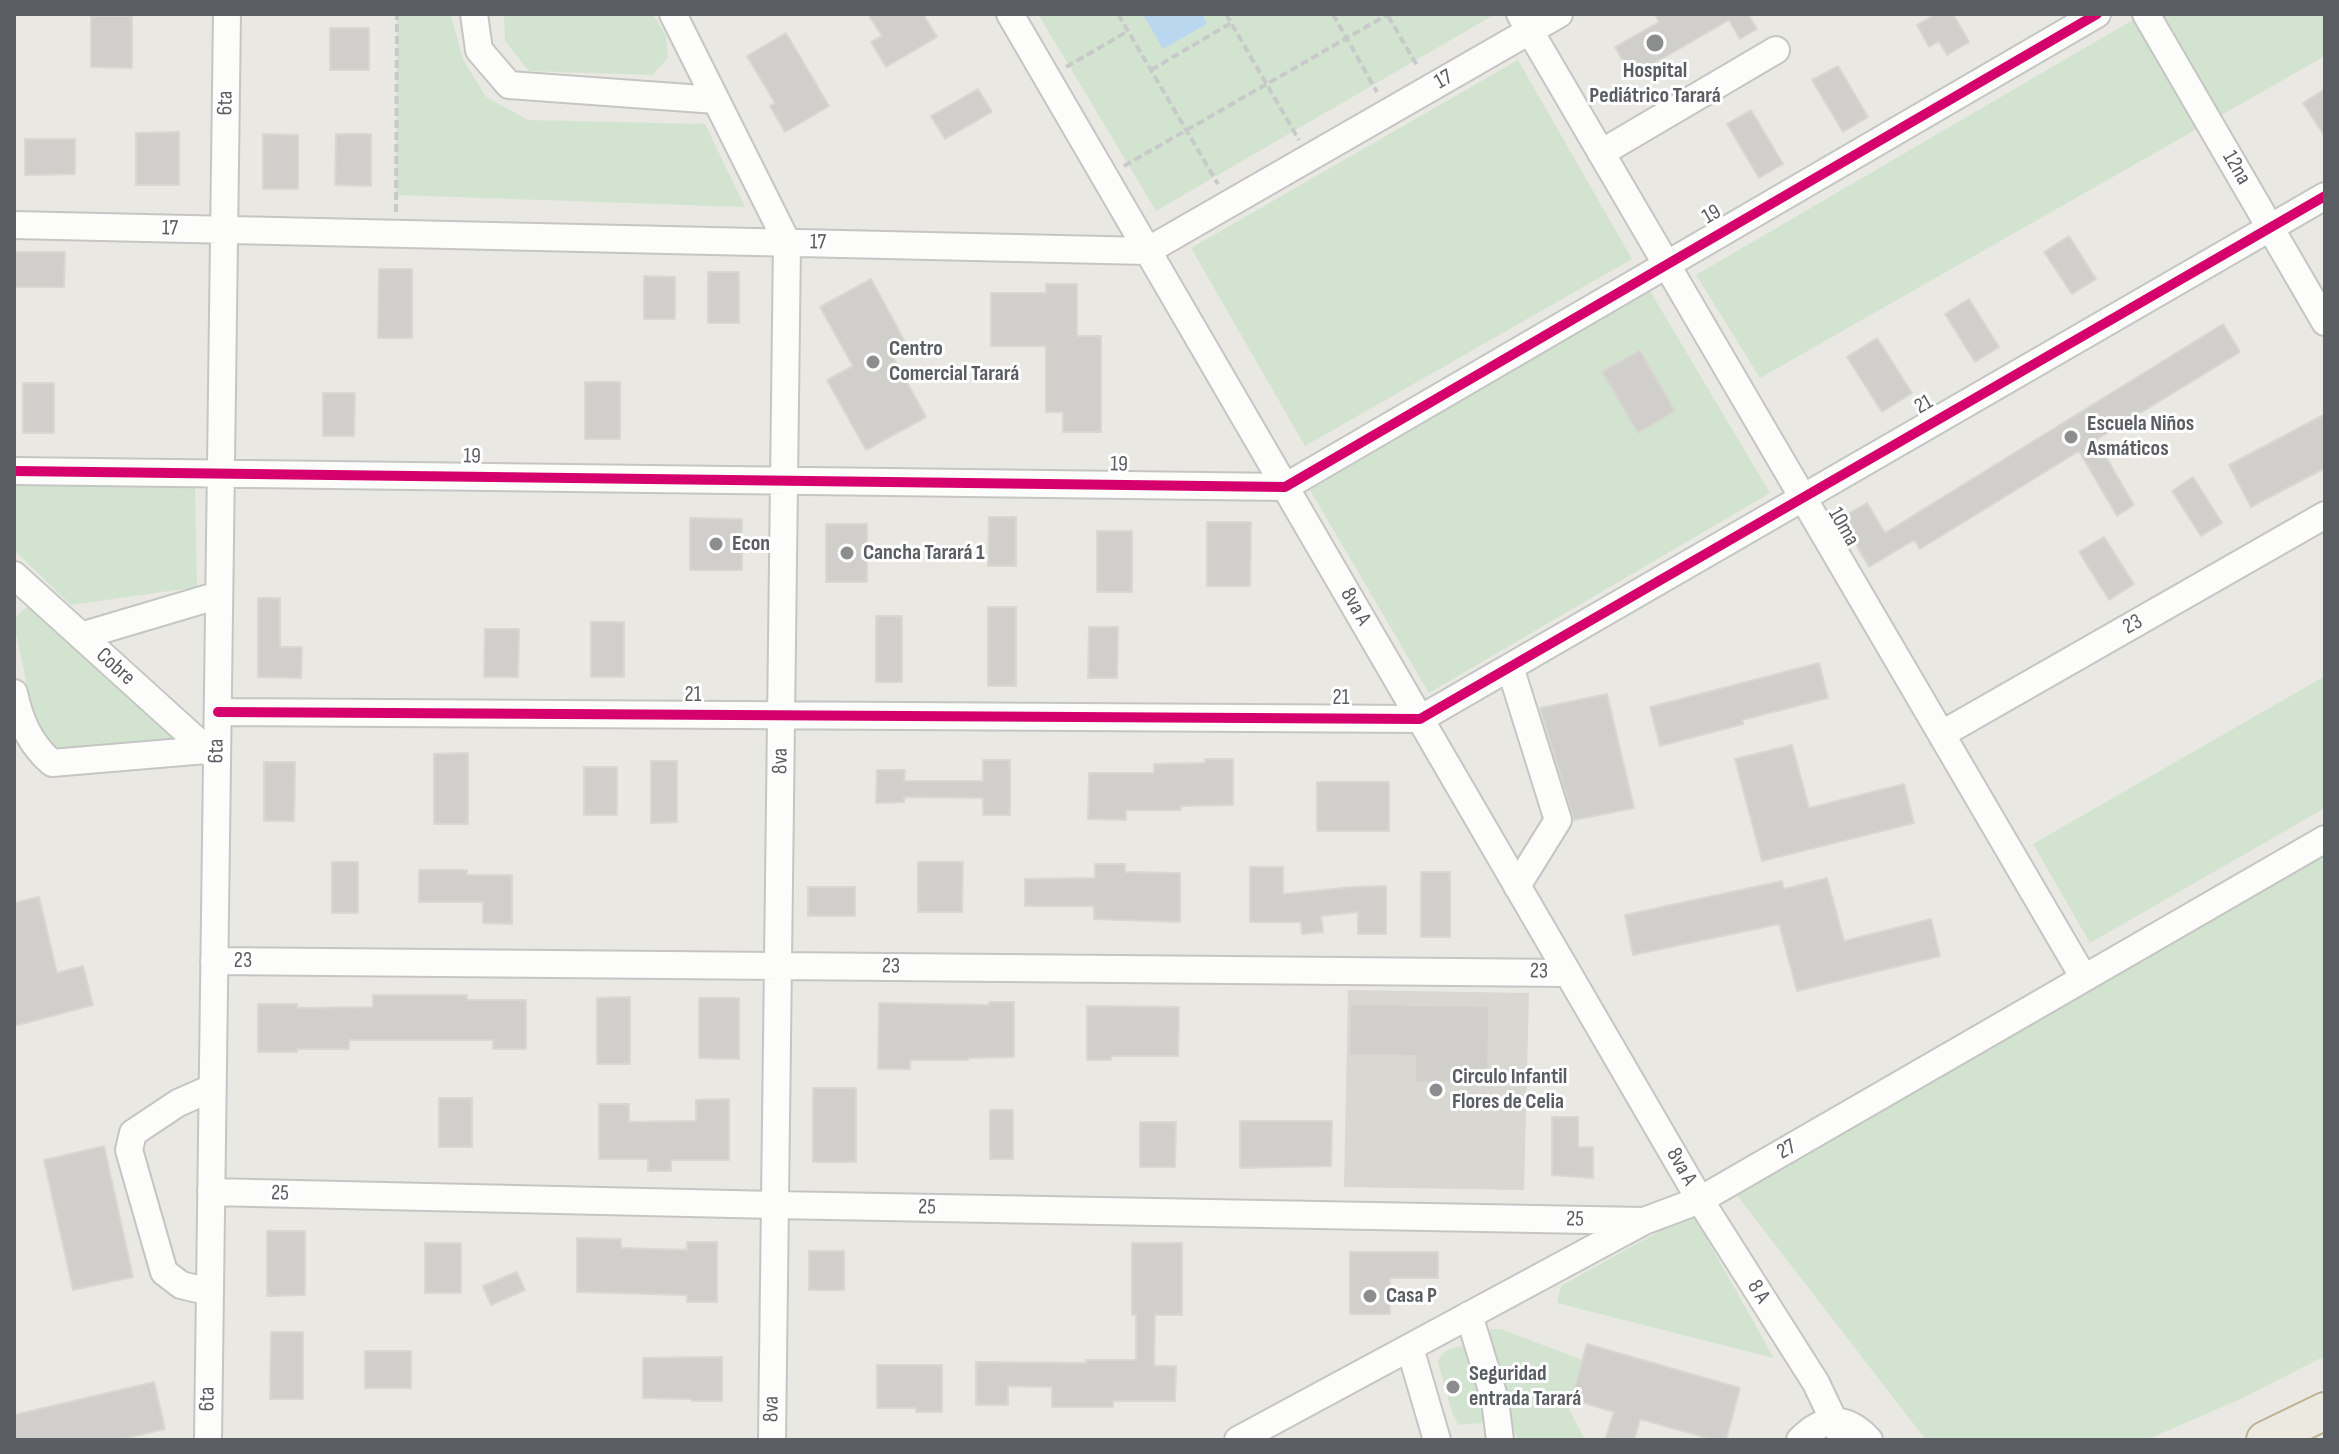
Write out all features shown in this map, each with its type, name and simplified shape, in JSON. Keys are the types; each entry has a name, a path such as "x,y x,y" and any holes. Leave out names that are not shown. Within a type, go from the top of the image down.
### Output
{"highway":[{"path":"2265,1440 2325,1411"}],"street":[{"name":"6ta","path":"208,1440 214,961 212,755 218,712 227,14"},
{"path":"474,14 479,50 509,85 716,100"},
{"name":"8va","path":"673,14 787,242 772,1440"},
{"name":"8va A","path":"1010,14 1700,1200"},
{"name":"17","path":"14,225 1147,251 1430,88 1525,22 1559,14"},
{"name":"19","path":"14,471 1285,487 2097,14"},
{"name":"12na","path":"2146,14 2325,322"},
{"name":"10ma","path":"1525,22 2084,978"},
{"path":"1601,153 1776,50"},
{"name":"21","path":"218,712 1420,719 2325,196"},
{"name":"23","path":"1942,734 2325,515"},
{"name":"Cobre","path":"16,582 81,636 212,755"},
{"path":"81,636 219,595"},
{"path":"1510,667 1558,820 1517,886"},
{"path":"14,693 24,727 39,752 52,763 212,755"},
{"name":"27","path":"1238,1440 1644,1221 1700,1200 2325,839"},
{"name":"23","path":"214,961 1567,973"},
{"path":"210,1292 181,1285 164,1272 129,1150 133,1133 178,1103 212,1088"},
{"name":"25","path":"211,1192 1644,1221"},
{"name":"8 A","path":"1700,1200 1816,1383 1839,1430"},
{"path":"1469,1315 1495,1400 1500,1440"},
{"path":"1410,1348 1437,1440"},
{"path":"1800,1440 1809,1431 1839,1430 1847,1424 1869,1440"}],"path":[{"path":"395,234 397,14"},
{"path":"1118,14 1230,203"},
{"path":"1226,14 1309,158"},
{"path":"1333,14 1388,112"},
{"path":"1105,177 1387,15 1430,88"},
{"path":"1151,70 1231,23"},
{"path":"1047,78 1128,31"}],"shaded area":[{"name":"Circulo Infantil Flores de Celia","path":"1348,990 1529,993 1524,1190 1344,1187"}],"green space":[{"path":"504,14 653,14 666,36 668,58 652,75 529,71 505,41"},
{"path":"1038,14 1490,14 1492,16 1156,211"},
{"path":"2143,14 2325,14 2325,56 1760,378 1696,275"},
{"path":"397,15 451,16 463,59 486,97 528,120 705,124 745,207 396,195"},
{"path":"1518,60 1632,259 1305,446 1191,248"},
{"path":"1650,291 1770,493 1429,693 1310,490"},
{"path":"14,480 195,488 197,587 71,605 14,550"},
{"path":"33,602 179,740 68,751 49,744 36,727 14,624 14,618"},
{"path":"2325,676 2325,808 2090,943 2033,844"},
{"path":"2325,855 2325,1356 2236,1401 2146,1440 1926,1440 1736,1194 1810,1147"},
{"path":"1692,1213 1774,1358 1557,1303 1561,1286"},
{"path":"1501,1329 1582,1360 1568,1407 1585,1440 1518,1440 1495,1380 1486,1332"},
{"path":"1462,1346 1470,1354 1486,1409 1482,1423 1458,1425 1438,1362 1447,1351"}],"water":[{"path":"1143,14 1202,14 1207,24 1163,49"}],"building":[{"path":"868,14 923,14 937,37 886,67 871,42 882,36"},
{"name":"Hospital Pediátrico Tarará","path":"1655,14 1748,14 1757,29 1740,39 1729,20 1632,76 1615,47 1659,22"},
{"path":"1936,14 1953,14 1969,42 1947,55 1939,41 1929,47 1917,25"},
{"path":"91,16 132,16 132,68 91,67"},
{"path":"330,28 369,28 369,70 330,70"},
{"path":"786,33 829,106 785,132 770,106 775,103 747,56"},
{"path":"1838,66 1868,117 1843,132 1812,80"},
{"path":"978,89 992,112 945,139 931,116"},
{"path":"2325,89 2325,137 2303,103"},
{"path":"1751,110 1783,164 1759,178 1727,124"},
{"path":"179,132 179,185 136,185 136,133"},
{"path":"263,134 298,135 298,189 263,189"},
{"path":"336,134 371,134 371,186 335,185"},
{"path":"25,139 75,139 75,174 25,175"},
{"path":"2069,236 2096,279 2072,294 2044,252"},
{"path":"15,252 65,252 64,287 15,287"},
{"path":"379,269 412,269 412,338 378,338"},
{"path":"708,272 739,272 739,323 708,323"},
{"path":"644,276 675,277 675,319 644,319"},
{"name":"Centro Comercial Tarará","path":"871,279 909,349 893,357 926,417 866,450 827,380 853,366 820,307"},
{"path":"1046,284 1077,284 1077,336 1101,336 1101,432 1063,432 1063,412 1046,412 1046,346 991,346 991,293 1046,293"},
{"path":"1969,299 1999,347 1975,362 1945,314"},
{"name":"Escuela Niños Asmáticos","path":"2223,324 2240,352 2096,440 2134,505 2117,516 2079,451 1920,549 1914,540 1869,567 1841,518 1867,503 1885,533"},
{"path":"1877,338 1912,393 1882,412 1847,357"},
{"path":"1640,350 1675,411 1638,433 1602,372"},
{"path":"585,382 620,382 620,439 585,439"},
{"path":"23,383 54,383 54,433 23,433"},
{"path":"323,393 355,393 354,436 323,436"},
{"path":"2325,414 2325,468 2251,507 2229,465"},
{"path":"2193,477 2222,523 2201,536 2172,491"},
{"path":"989,517 1016,517 1016,566 988,566"},
{"name":"Econ","path":"690,518 742,519 742,570 690,570"},
{"path":"1207,522 1251,522 1250,586 1207,586"},
{"name":"Cancha Tarará 1","path":"826,524 867,524 867,582 826,582"},
{"path":"1097,531 1132,531 1132,592 1097,592"},
{"path":"2104,537 2134,584 2109,600 2079,552"},
{"path":"258,598 280,598 280,647 302,647 301,678 258,677"},
{"path":"988,607 1016,607 1016,686 988,686"},
{"path":"876,616 902,616 902,682 876,682"},
{"path":"591,622 624,622 624,677 591,677"},
{"path":"1089,627 1118,627 1117,678 1088,678"},
{"path":"485,629 519,629 518,677 484,677"},
{"path":"1819,663 1828,698 1742,720 1743,724 1660,746 1650,707"},
{"path":"1607,694 1634,808 1574,820 1540,708"},
{"path":"1792,745 1809,808 1904,784 1914,823 1762,861 1735,759"},
{"path":"468,753 468,824 434,824 434,754"},
{"path":"1205,759 1233,759 1233,805 1181,806 1181,810 1126,810 1126,820 1088,819 1089,773 1154,773 1154,764 1205,763"},
{"path":"983,760 1010,760 1010,815 983,815 983,798 904,797 904,802 876,803 877,770 905,770 904,781 983,781"},
{"path":"651,761 677,761 677,822 651,823"},
{"path":"264,762 295,762 294,821 264,821"},
{"path":"584,767 617,767 617,815 584,815"},
{"path":"1317,782 1389,782 1389,831 1317,831"},
{"path":"332,862 358,862 358,913 332,913"},
{"path":"918,862 963,862 962,912 918,912"},
{"path":"1095,864 1125,864 1125,872 1180,873 1180,922 1094,919 1094,906 1025,906 1025,879 1095,878"},
{"path":"1250,867 1283,867 1283,894 1386,886 1386,934 1358,934 1358,912 1321,916 1323,932 1302,934 1301,922 1250,922"},
{"path":"419,870 467,870 467,875 512,875 512,924 483,923 483,902 419,902"},
{"path":"1421,872 1450,872 1450,937 1421,937"},
{"path":"1827,878 1844,941 1931,919 1940,956 1797,991 1779,924 1633,955 1625,915 1782,881 1784,889"},
{"path":"808,887 855,887 855,916 808,916"},
{"path":"39,897 57,973 83,966 93,1005 14,1026 14,903"},
{"path":"373,995 467,995 467,1000 526,1000 526,1049 493,1049 493,1040 349,1040 349,1049 258,1052 258,1004 297,1004 297,1008 373,1007"},
{"path":"630,997 630,1064 597,1064 597,998"},
{"path":"699,998 739,998 739,1059 699,1058"},
{"path":"989,1002 1014,1002 1014,1057 910,1060 910,1069 878,1069 879,1003 989,1005"},
{"path":"1350,1004 1489,1006 1488,1083 1415,1082 1415,1056 1349,1055"},
{"path":"1087,1006 1179,1007 1178,1056 1111,1056 1111,1060 1087,1060"},
{"path":"813,1088 856,1088 856,1162 813,1162"},
{"path":"439,1098 472,1098 472,1147 439,1147"},
{"path":"729,1099 729,1160 671,1160 671,1171 648,1171 648,1159 599,1159 599,1104 629,1104 629,1122 696,1121 696,1100"},
{"path":"990,1110 1013,1110 1013,1159 990,1159"},
{"path":"1552,1117 1578,1117 1578,1147 1593,1147 1593,1178 1552,1175"},
{"path":"1240,1121 1332,1121 1331,1166 1240,1168"},
{"path":"1140,1122 1176,1122 1175,1167 1140,1167"},
{"path":"104,1146 133,1277 73,1290 44,1160"},
{"path":"267,1231 305,1231 305,1295 267,1296"},
{"path":"577,1238 621,1239 621,1248 687,1250 687,1242 717,1242 717,1302 687,1302 687,1295 577,1292"},
{"path":"425,1243 461,1243 461,1293 425,1293"},
{"path":"1132,1243 1182,1243 1182,1315 1155,1315 1154,1366 1176,1366 1175,1401 1113,1401 1113,1407 1052,1407 1052,1387 1008,1386 1008,1405 976,1405 976,1362 1136,1360 1136,1315 1132,1315"},
{"path":"809,1251 844,1251 844,1290 809,1290"},
{"name":"Casa P","path":"1350,1252 1438,1252 1438,1278 1390,1278 1390,1314 1350,1314"},
{"path":"517,1272 525,1290 491,1305 483,1286"},
{"path":"271,1332 303,1332 303,1399 270,1399"},
{"path":"1587,1344 1740,1388 1726,1440 1714,1440 1640,1419 1634,1440 1605,1440 1614,1412 1571,1399"},
{"path":"365,1351 411,1351 411,1388 365,1388"},
{"path":"722,1357 722,1401 643,1398 643,1358"},
{"path":"877,1365 942,1365 942,1412 877,1408"},
{"path":"154,1382 165,1429 118,1440 14,1440 14,1415"}],"cycle path":[{"path":"14,471 1285,487 2097,14"},
{"path":"218,712 1420,719 2325,196"}],"place":[{"name":"Hospital Pediátrico Tarará","path":"1655,43"},
{"name":"Centro Comercial Tarará","path":"873,362"},
{"name":"Escuela Niños Asmáticos","path":"2071,437"},
{"name":"Econ","path":"716,544"},
{"name":"Cancha Tarará 1","path":"847,553"},
{"name":"Circulo Infantil Flores de Celia","path":"1436,1090"},
{"name":"Casa P","path":"1370,1296"},
{"name":"Seguridad entrada Tarará","path":"1453,1387"}]}
